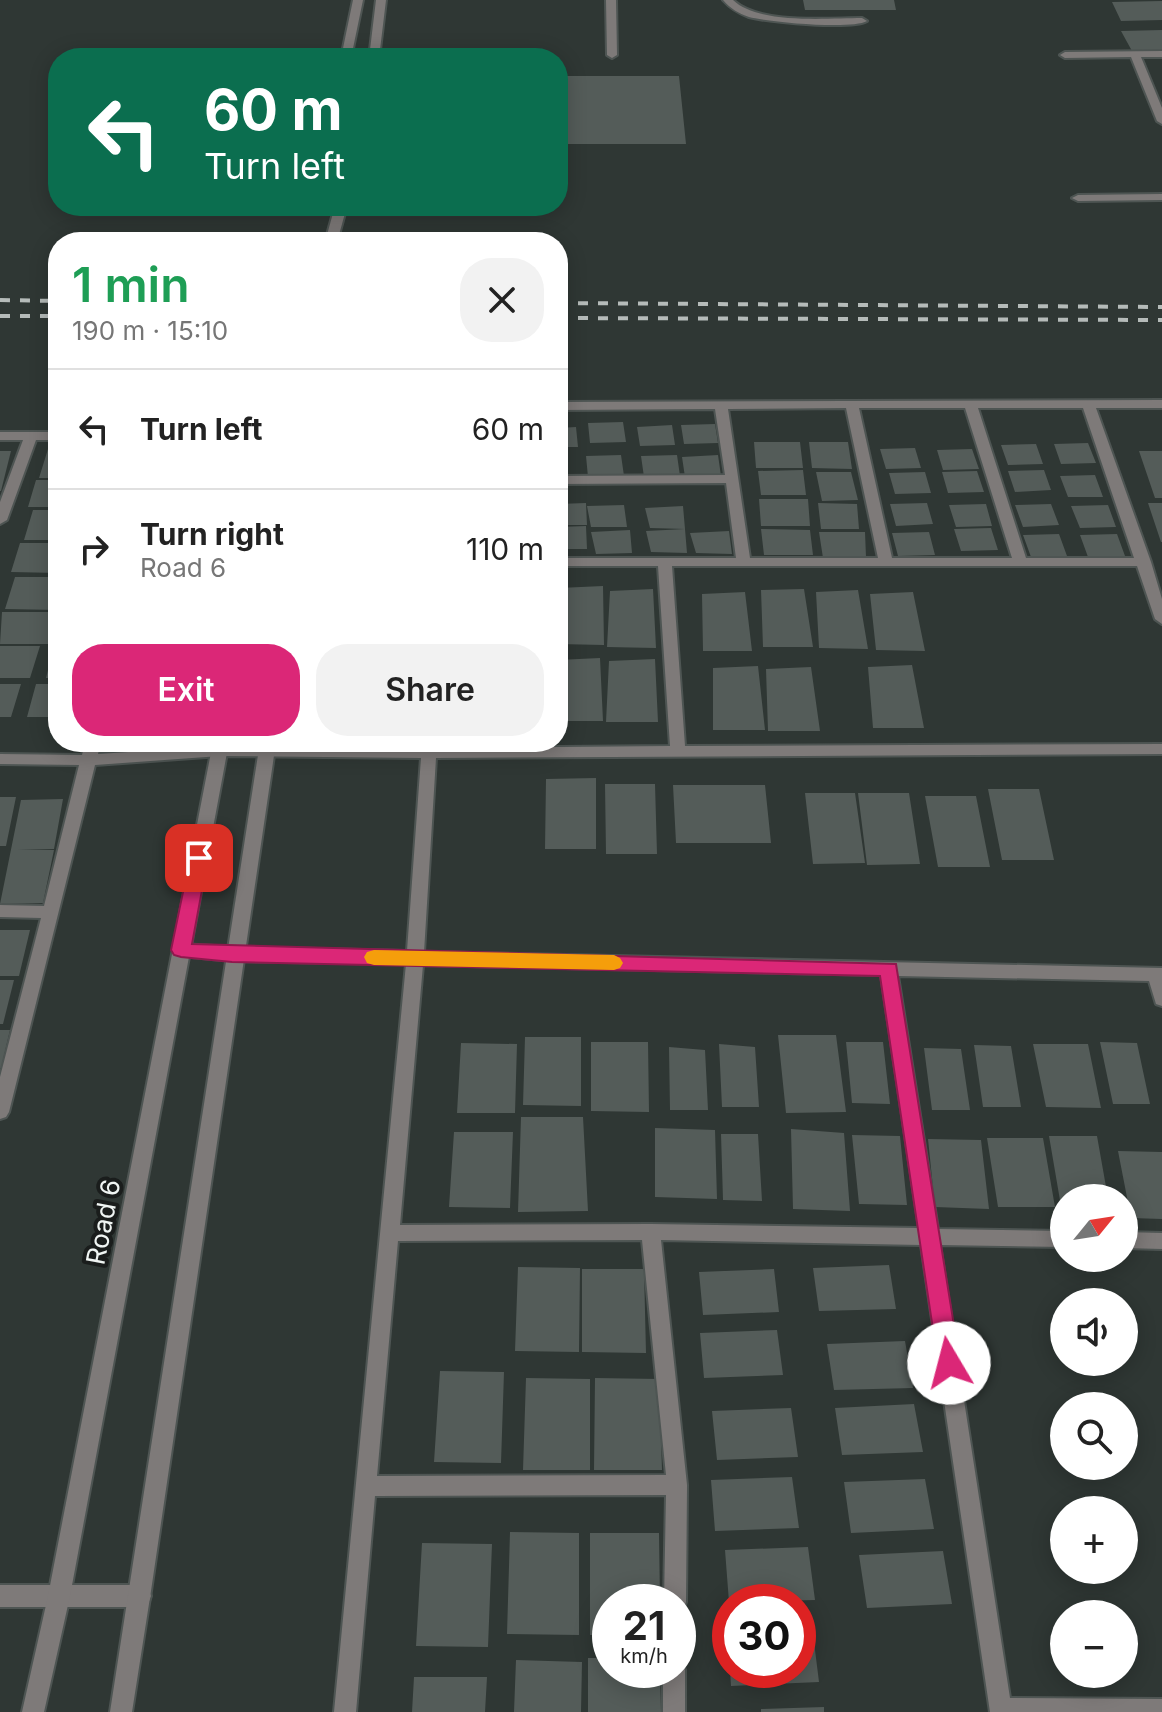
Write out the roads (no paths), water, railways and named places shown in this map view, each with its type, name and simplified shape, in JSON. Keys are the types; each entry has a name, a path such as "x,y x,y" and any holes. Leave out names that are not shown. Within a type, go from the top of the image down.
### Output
{"street":[{"path":"348,48 358,0"},
{"path":"375,48 381,0"},
{"path":"611,0 612,55"},
{"path":"728,0 731,6 746,14 782,19 862,21"},
{"path":"1135,54 1162,121"},
{"path":"1065,55 1162,54"},
{"path":"1078,198 1162,197"},
{"path":"1088,404 1162,619"},
{"path":"568,406 1162,404"},
{"path":"721,405 744,562"},
{"path":"852,406 886,561"},
{"path":"971,406 1020,560"},
{"path":"0,436 48,436"},
{"path":"0,520 31,436"},
{"path":"568,480 732,479"},
{"path":"568,562 1144,562"},
{"path":"665,562 678,750"},
{"path":"568,749 1162,749"},
{"path":"0,1112 90,752"},
{"path":"0,759 88,760 170,752"},
{"name":"Road 6","path":"33,1712 59,1596 220,752"},
{"path":"121,1712 232,954 266,752"},
{"path":"345,1712 415,958 430,752"},
{"path":"0,911 50,912"},
{"path":"181,950 232,954 1159,975 1162,999"},
{"path":"889,969 1001,1710 1162,1710"},
{"path":"390,1233 651,1232 1050,1239"},
{"path":"651,1232 677,1485 675,1584"},
{"path":"1138,1240 1162,1241"},
{"path":"366,1486 677,1485"},
{"path":"0,1596 140,1596"},
{"path":"674,1688 674,1712"}],"railway":[{"path":"0,300 48,301"},
{"path":"568,303 1162,307"},
{"path":"0,316 48,316"},
{"path":"568,318 1162,320"}]}
